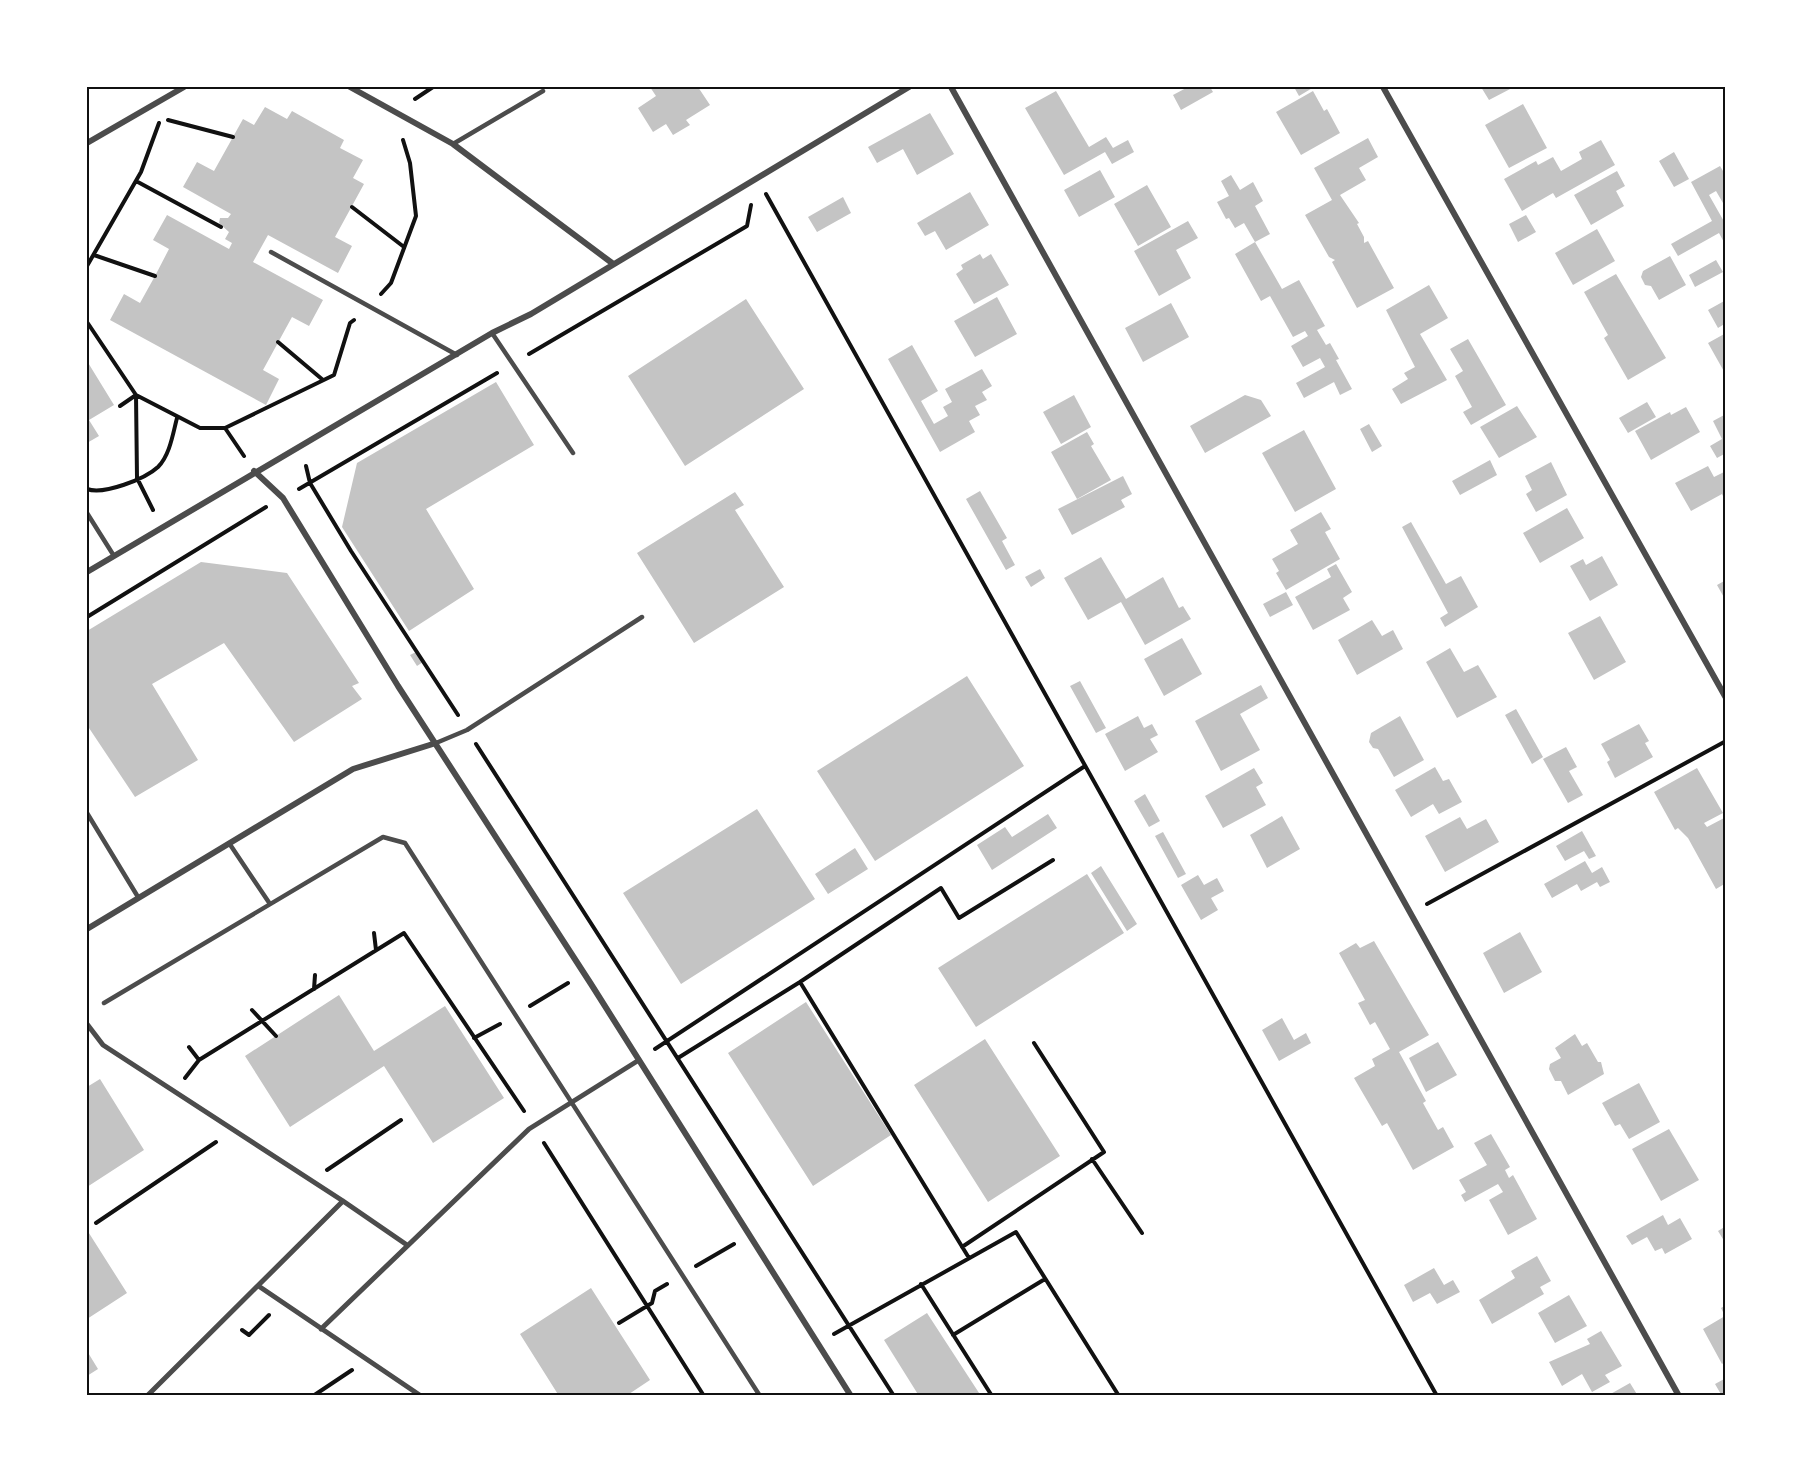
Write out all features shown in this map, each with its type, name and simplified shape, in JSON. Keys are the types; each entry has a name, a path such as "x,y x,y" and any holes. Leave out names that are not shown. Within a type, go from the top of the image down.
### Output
{"street":[{"path":"87,143 184,87"},
{"path":"350,87 453,144 612,263"},
{"path":"87,572 254,471 492,333 531,314 612,263 909,87"},
{"path":"951,87 1678,1396"},
{"path":"1383,87 1726,698"},
{"path":"254,471 283,498 851,1396"},
{"path":"87,929 352,769 436,743"},
{"path":"87,1024 103,1045 344,1201 407,1245"},
{"path":"321,1329 534,1126 639,1060"},
{"path":"147,1396 260,1287 344,1201"},
{"path":"260,1287 422,1396"}],"lane":[{"path":"453,144 543,91"},
{"path":"271,252 457,355"},
{"path":"492,333 573,453"},
{"path":"87,513 114,556"},
{"path":"436,743 467,730 642,617"},
{"path":"87,813 138,897"},
{"path":"104,1003 383,837 405,843 760,1396"},
{"path":"229,843 270,904"}],"path":[{"path":"87,322 136,394 200,428 225,428 334,375 350,323 370,307 392,283 416,216 410,163 395,112"},
{"path":"87,266 136,181 161,118 233,137"},
{"path":"87,616 283,498 747,226 757,177"},
{"path":"757,177 1437,1396"},
{"path":"136,181 221,227"},
{"path":"352,207 404,247"},
{"path":"94,255 155,276"},
{"path":"278,342 323,380"},
{"path":"120,406 136,394"},
{"path":"136,394 137,478 162,526"},
{"path":"87,489 94,491 114,489 158,467 168,450 177,417"},
{"path":"225,428 254,471"},
{"path":"302,445 310,483 894,1396"},
{"path":"1411,913 1726,741"},
{"path":"639,1060 1085,766"},
{"path":"678,1058 800,982 941,888 959,918 1053,861"},
{"path":"374,933 376,951"},
{"path":"175,1092 199,1060 404,933 534,1126 704,1396"},
{"path":"314,989 315,975"},
{"path":"800,982 969,1258"},
{"path":"252,1010 276,1035"},
{"path":"962,1247 1104,1152 1034,1043"},
{"path":"189,1047 199,1060"},
{"path":"311,1180 401,1120"},
{"path":"96,1223 234,1130"},
{"path":"1092,1159 1142,1233"},
{"path":"819,1344 848,1325 1016,1232 1119,1396"},
{"path":"953,1335 1046,1279"},
{"path":"921,1284 992,1396"},
{"path":"226,1319 249,1335 282,1302"},
{"path":"313,1396 367,1360"}],"building":[{"path":"650,87 698,87 710,105 686,120 690,125 673,135 666,124 653,132 638,108 656,96"},
{"path":"1188,87 1210,87 1213,92 1181,110 1173,95"},
{"path":"1294,87 1314,87 1299,96"},
{"path":"1481,87 1514,87 1489,100"},
{"path":"1056,91 1089,147 1106,137 1113,148 1128,140 1134,152 1112,164 1105,152 1064,175 1025,108"},
{"path":"1313,91 1324,111 1327,109 1340,133 1301,155 1276,112"},
{"path":"1523,104 1547,148 1509,168 1485,125"},
{"path":"265,107 287,119 292,111 344,140 340,148 363,160 353,178 364,184 335,237 352,246 338,273 268,235 253,262 323,300 309,326 292,317 263,370 279,379 266,405 110,320 124,294 140,303 155,276 169,249 153,240 167,215 229,249 232,243 225,239 229,232 219,223 220,218 228,218 231,214 183,187 197,162 214,171 243,119 254,125"},
{"path":"930,113 954,154 917,175 903,149 877,163 868,147"},
{"path":"1368,138 1378,157 1359,168 1366,180 1340,195 1359,223 1357,224 1364,237 1364,243 1368,241 1394,288 1357,308 1332,262 1335,260 1329,257 1305,215 1332,200 1314,168"},
{"path":"1601,140 1615,165 1556,198 1553,193 1522,211 1504,179 1536,161 1538,165 1553,157 1561,171 1582,159 1579,152"},
{"path":"1674,152 1689,179 1674,187 1659,161"},
{"path":"1720,166 1726,176 1726,201 1723,203 1716,191 1709,195 1726,225 1726,246 1719,233 1678,256 1671,244 1712,221 1691,182"},
{"path":"1100,170 1115,197 1079,217 1064,190"},
{"path":"1617,171 1625,186 1616,191 1624,206 1591,225 1574,195"},
{"path":"1231,175 1240,190 1253,182 1263,201 1255,206 1270,234 1255,242 1244,223 1235,228 1229,218 1226,219 1217,202 1229,196 1221,181"},
{"path":"1147,185 1171,227 1138,246 1114,204"},
{"path":"970,192 989,225 946,250 935,231 925,236 917,223"},
{"path":"843,197 851,213 817,232 808,217"},
{"path":"1526,215 1536,232 1518,242 1509,224"},
{"path":"1188,221 1198,238 1176,250 1191,278 1159,296 1134,251"},
{"path":"1597,229 1615,261 1573,285 1555,253"},
{"path":"1255,242 1282,289 1299,280 1325,326 1317,330 1326,345 1330,343 1339,359 1336,360 1352,389 1340,395 1334,382 1304,398 1296,383 1325,367 1320,358 1303,367 1291,346 1308,336 1305,331 1293,337 1270,296 1261,301 1235,254"},
{"path":"980,254 983,259 991,254 1009,285 974,304 956,274 963,269 961,265"},
{"path":"1670,256 1686,285 1659,300 1651,286 1645,285 1641,277 1643,271"},
{"path":"1716,260 1723,272 1695,287 1689,275"},
{"path":"1616,274 1666,358 1628,380 1604,338 1608,335 1584,292"},
{"path":"1429,285 1448,318 1420,334 1447,380 1401,404 1392,389 1408,379 1404,373 1415,367 1386,310"},
{"path":"997,297 1017,334 975,357 954,321"},
{"path":"746,299 804,389 685,466 628,376"},
{"path":"1726,300 1726,323 1718,328 1708,310"},
{"path":"1171,303 1189,337 1143,362 1125,328"},
{"path":"1726,333 1726,375 1708,343"},
{"path":"1468,339 1506,405 1471,425 1463,412 1472,407 1455,376 1463,371 1450,349"},
{"path":"912,345 938,391 921,401 934,424 948,416 943,407 952,402 945,389 982,369 992,386 982,392 987,400 975,406 980,415 969,421 975,432 940,452 888,359"},
{"path":"87,361 114,405 89,420 99,436 87,443"},
{"path":"496,382 534,445 426,509 474,589 409,631 342,527 357,463"},
{"path":"1074,395 1091,427 1061,444 1043,412"},
{"path":"1245,395 1261,400 1271,416 1205,453 1190,426"},
{"path":"1647,402 1656,417 1628,433 1619,418"},
{"path":"1517,406 1537,437 1499,458 1480,427"},
{"path":"1686,407 1700,432 1651,460 1635,431 1670,412 1671,415"},
{"path":"1726,414 1726,453 1717,458 1710,446 1722,439 1713,421"},
{"path":"1369,424 1382,446 1372,452 1360,429"},
{"path":"1304,430 1336,489 1295,512 1262,453"},
{"path":"1087,432 1094,444 1091,446 1111,480 1077,499 1051,452"},
{"path":"1490,460 1497,475 1460,495 1452,481"},
{"path":"1551,462 1567,495 1536,512 1526,494 1532,490 1525,476"},
{"path":"1708,466 1714,477 1726,471 1726,502 1722,494 1691,511 1675,483"},
{"path":"1123,476 1132,494 1121,500 1125,507 1072,535 1058,509"},
{"path":"980,491 1007,538 1002,541 1015,565 1006,570 966,499"},
{"path":"735,492 744,505 735,510 784,587 694,643 637,553"},
{"path":"1567,508 1584,538 1540,563 1523,533"},
{"path":"1321,512 1331,529 1325,532 1340,559 1286,590 1276,573 1279,571 1272,559 1298,544 1290,530"},
{"path":"1411,522 1446,584 1461,576 1478,607 1445,627 1440,618 1448,613 1402,527"},
{"path":"1602,556 1618,585 1590,601 1570,566 1583,559 1586,565"},
{"path":"1101,557 1126,599 1163,577 1179,608 1183,606 1191,619 1145,645 1121,602 1088,620 1064,578"},
{"path":"201,562 287,573 359,683 352,686 362,699 294,742 224,643 152,684 198,760 135,797 87,725 87,631"},
{"path":"1336,564 1352,592 1343,598 1350,610 1313,630 1295,597 1331,577 1327,569"},
{"path":"1040,569 1045,578 1031,587 1025,577"},
{"path":"1726,580 1726,601 1717,585"},
{"path":"1286,592 1293,605 1270,617 1263,604"},
{"path":"1600,616 1626,662 1594,680 1568,633"},
{"path":"1372,620 1382,636 1393,630 1403,649 1357,675 1338,640"},
{"path":"1182,638 1202,674 1164,696 1144,659"},
{"path":"1450,648 1464,672 1478,665 1497,697 1457,718 1426,662"},
{"path":"416,652 423,662 417,666 410,655"},
{"path":"967,676 1024,766 875,861 817,771"},
{"path":"1080,681 1106,728 1096,733 1070,686"},
{"path":"1261,685 1268,698 1240,714 1260,750 1221,771 1195,721"},
{"path":"1516,709 1543,757 1532,764 1505,715"},
{"path":"1138,716 1144,728 1152,724 1158,735 1150,739 1158,752 1125,771 1105,734"},
{"path":"1400,716 1424,760 1394,777 1378,749 1373,748 1369,742 1371,733"},
{"path":"1639,724 1649,741 1645,743 1653,757 1615,778 1607,762 1610,760 1601,744"},
{"path":"1566,747 1577,767 1569,771 1583,795 1568,803 1543,759"},
{"path":"1435,767 1443,781 1449,779 1462,802 1439,814 1433,804 1411,817 1395,790"},
{"path":"1254,768 1263,783 1256,787 1266,805 1223,828 1205,796"},
{"path":"1697,768 1723,813 1704,823 1707,827 1726,817 1726,883 1716,889 1688,838 1678,828 1675,830 1654,792"},
{"path":"1145,794 1160,821 1149,827 1134,801"},
{"path":"757,809 815,899 681,984 623,893"},
{"path":"1048,814 1057,828 992,870 977,845 1005,827 1012,837"},
{"path":"1282,816 1300,849 1267,868 1250,835"},
{"path":"1460,817 1467,829 1486,819 1499,842 1445,872 1425,836"},
{"path":"1582,831 1596,856 1589,859 1584,851 1565,861 1556,846"},
{"path":"1163,832 1186,874 1178,878 1155,836"},
{"path":"855,848 868,869 828,894 815,874"},
{"path":"1585,861 1592,873 1602,867 1610,882 1600,887 1597,882 1581,891 1577,884 1552,898 1544,884"},
{"path":"1101,866 1137,924 1127,931 1091,873"},
{"path":"1087,874 1124,933 976,1027 938,968"},
{"path":"1198,875 1204,885 1217,878 1224,891 1211,898 1218,910 1201,920 1181,885"},
{"path":"1520,932 1542,972 1504,993 1483,953"},
{"path":"1374,941 1429,1035 1399,1052 1426,1101 1423,1103 1438,1130 1443,1127 1454,1147 1413,1170 1387,1123 1382,1126 1354,1078 1375,1066 1372,1059 1390,1049 1375,1022 1370,1025 1358,1003 1365,1000 1339,953 1356,943 1360,948"},
{"path":"339,995 374,1051 445,1006 504,1098 433,1143 384,1066 290,1127 245,1056"},
{"path":"806,1002 891,1135 813,1186 728,1053"},
{"path":"1282,1018 1294,1040 1306,1033 1311,1043 1279,1061 1262,1030"},
{"path":"1575,1034 1582,1046 1587,1043 1598,1062 1601,1062 1604,1074 1568,1095 1561,1081 1555,1081 1549,1069 1550,1064 1561,1058 1555,1048"},
{"path":"985,1039 1060,1156 988,1202 914,1085"},
{"path":"1438,1042 1457,1075 1426,1092 1409,1058"},
{"path":"100,1079 144,1150 87,1187 87,1087"},
{"path":"1639,1083 1660,1122 1629,1139 1620,1124 1615,1126 1602,1103"},
{"path":"1669,1129 1699,1180 1661,1201 1632,1149"},
{"path":"1491,1134 1510,1167 1505,1170 1509,1178 1513,1175 1537,1219 1508,1235 1489,1200 1503,1192 1498,1184 1465,1202 1461,1195 1466,1192 1459,1180 1487,1165 1474,1143"},
{"path":"1663,1215 1668,1225 1680,1218 1692,1239 1665,1254 1662,1248 1655,1251 1647,1237 1632,1245 1626,1236"},
{"path":"1726,1226 1726,1244 1718,1231"},
{"path":"87,1230 127,1293 87,1319"},
{"path":"1537,1256 1551,1281 1540,1287 1544,1294 1492,1324 1479,1300 1515,1278 1511,1271"},
{"path":"1434,1268 1444,1285 1453,1280 1460,1292 1437,1304 1430,1293 1413,1302 1404,1285"},
{"path":"591,1288 650,1380 626,1396 559,1396 520,1334"},
{"path":"1569,1295 1587,1326 1555,1343 1538,1313"},
{"path":"1726,1305 1726,1361 1722,1364 1703,1329 1725,1316 1721,1308"},
{"path":"927,1313 981,1396 919,1396 884,1340"},
{"path":"1601,1331 1622,1366 1605,1375 1610,1382 1592,1392 1582,1374 1562,1386 1549,1362 1590,1344 1587,1339"},
{"path":"87,1351 98,1369 87,1376"},
{"path":"1726,1378 1726,1395 1722,1396 1715,1384"},
{"path":"1630,1383 1638,1396 1607,1396"}]}
